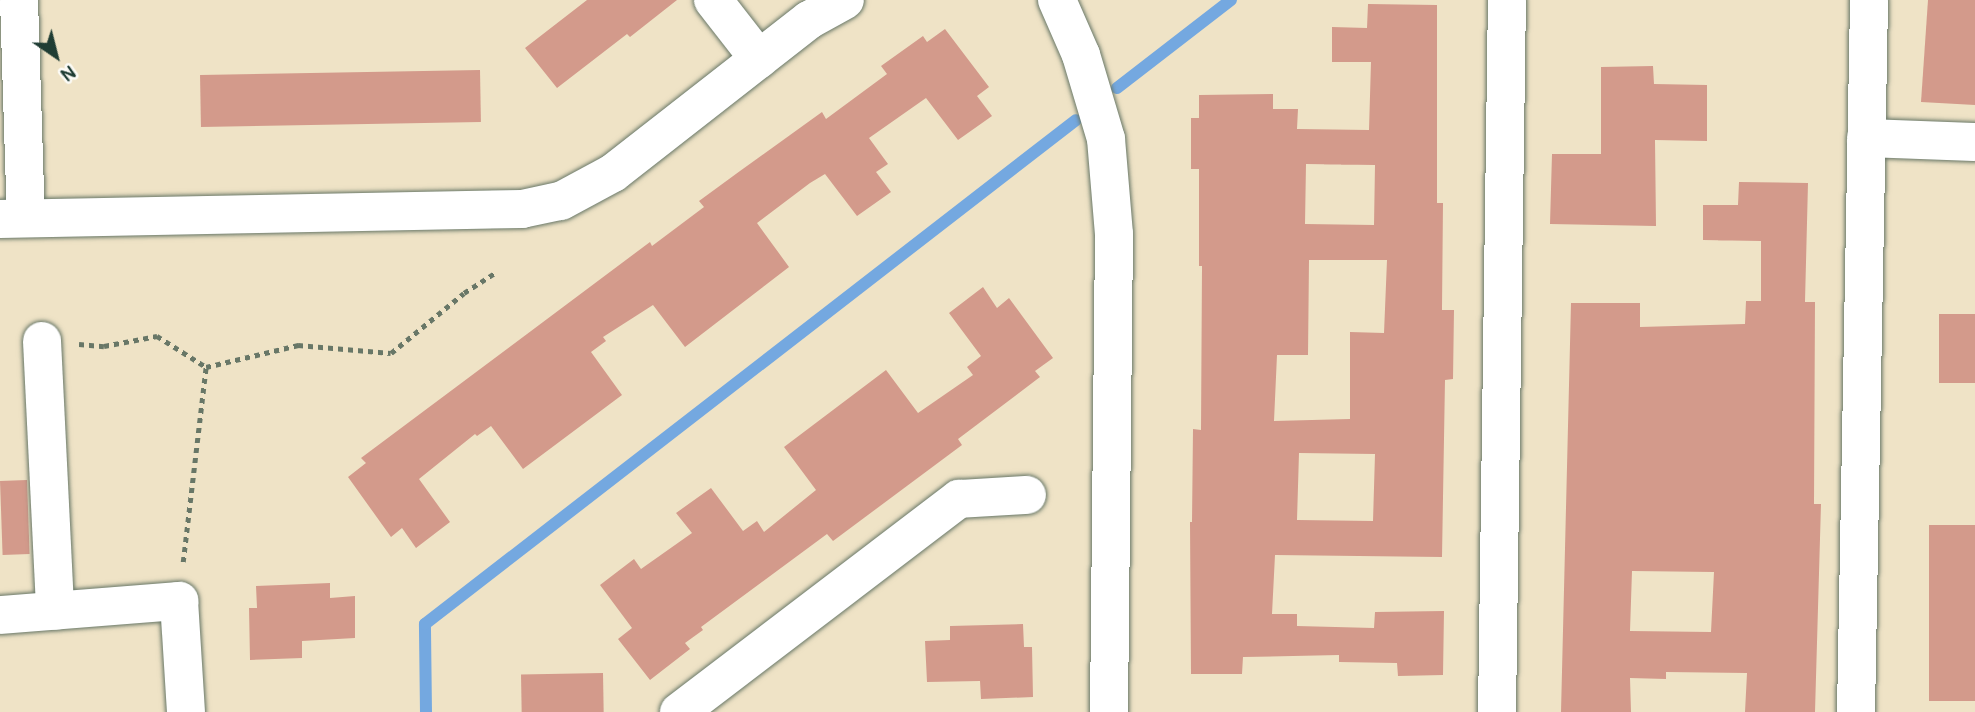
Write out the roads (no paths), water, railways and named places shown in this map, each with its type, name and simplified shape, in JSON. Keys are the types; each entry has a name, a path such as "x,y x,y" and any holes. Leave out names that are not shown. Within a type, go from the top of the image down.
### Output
{"street":[{"path":"19,0 13,218 522,209 561,201 613,173 809,20 845,0"},
{"path":"713,0 759,59"},
{"path":"1057,0 1081,55 1106,139 1114,234 1109,712"},
{"path":"1497,712 1507,0"},
{"path":"1856,712 1869,0"},
{"path":"1866,138 1975,142"},
{"path":"42,341 55,611"},
{"path":"679,712 684,705 959,499 1027,495"},
{"path":"0,615 179,601 186,712"}],"waterway":[{"path":"1117,88 1231,0"},
{"path":"426,712 425,624 1076,120"}]}
